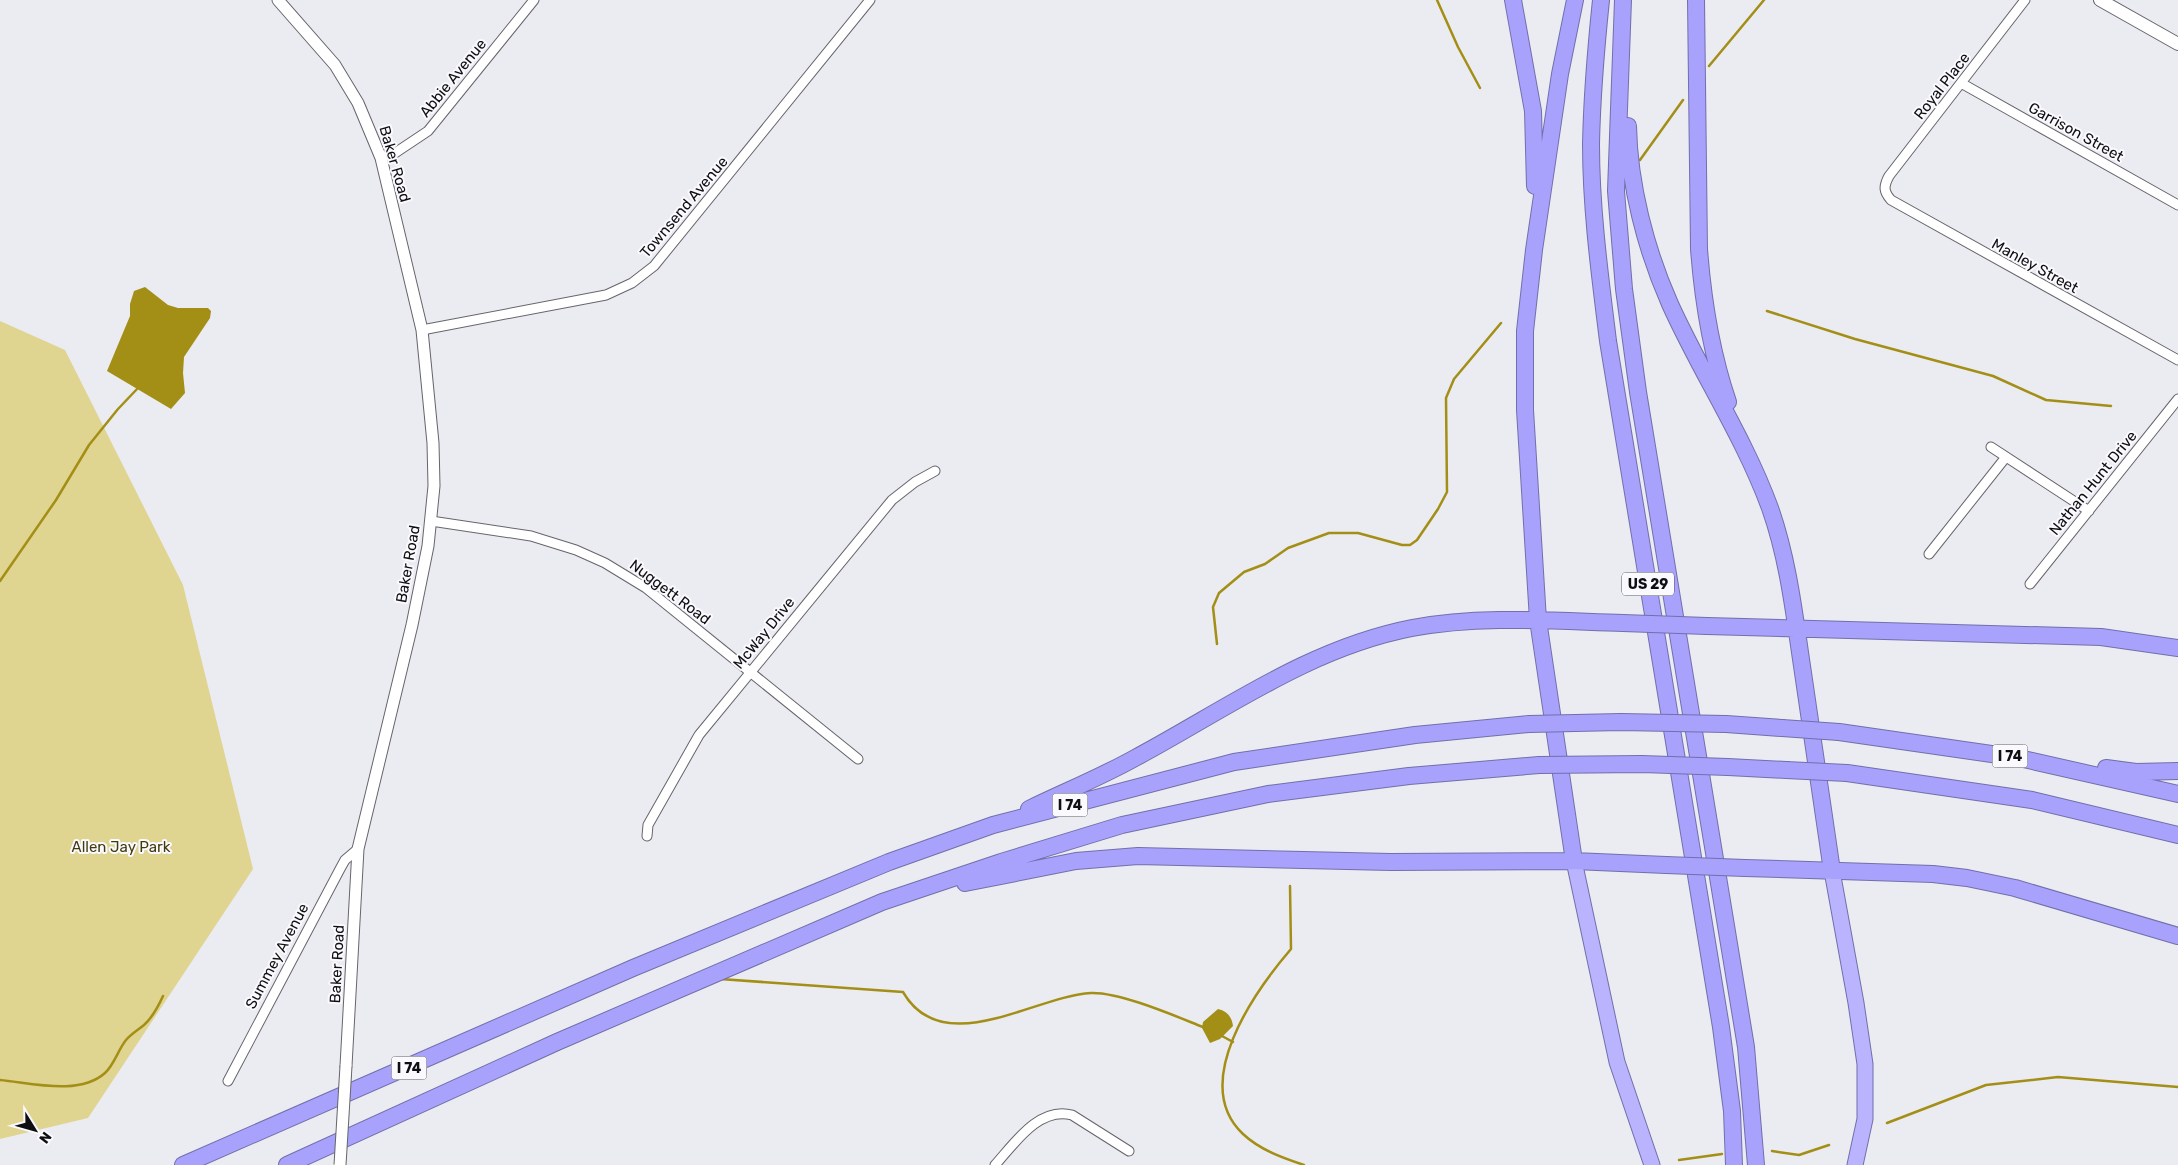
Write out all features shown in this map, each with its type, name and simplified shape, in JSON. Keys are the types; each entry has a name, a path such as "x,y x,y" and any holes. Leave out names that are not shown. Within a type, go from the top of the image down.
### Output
{"highway":[{"path":"1513,0 1533,111 1534,250"},
{"path":"1575,0 1560,74 1534,250 1525,331 1525,410 1538,620 1574,861 1617,1062 1652,1165"},
{"name":"US 29","path":"1601,0 1594,69 1591,145 1602,297 1721,1027 1732,1111 1734,1165"},
{"name":"US 29","path":"1623,0 1616,191 1624,289 1638,392 1746,1047 1756,1165"},
{"path":"1696,0 1699,250 1702,287 1709,336 1747,456"},
{"path":"1621,34 1627,64 1628,147 1651,252 1670,304 1747,456 1770,508 1785,560 1832,871 1865,1064 1865,1119 1855,1165"},
{"path":"993,826 1134,759 1289,671 1357,642 1411,628 1470,620 1538,620 2101,637 2178,648"},
{"name":"I 74","path":"183,1165 634,968 889,862 993,826 1234,762 1415,735 1529,724 1621,722 1726,724 1839,732 2019,758 2178,794"},
{"path":"2019,758 2136,772 2178,771"},
{"name":"I 74","path":"287,1165 557,1042 882,902 1001,862 1122,826 1268,794 1409,776 1538,766 1642,764 1728,767 1847,773 2032,800 2178,835"},
{"path":"2145,826 2178,842"},
{"path":"882,902 1076,861 1138,856 1391,862 1574,861 1933,874 1967,878 2016,888 2178,936"}],"main road":[{"path":"2100,0 2178,44"}],"street":[{"name":"Baker Road","path":"278,0 335,65 358,103 381,158 422,330 433,443 434,486 431,520 414,616 358,849 340,1165"},
{"name":"Abbie Avenue","path":"381,158 395,153 428,131 534,0"},
{"name":"Townsend Avenue","path":"422,330 606,295 632,283 654,266 870,0"},
{"name":"Royal Place","path":"1885,190 1884,185 1889,176 2026,0"},
{"name":"Garrison Street","path":"1962,83 2178,205"},
{"name":"Manley Street","path":"1885,190 1891,200 2178,360"},
{"name":"Nathan Hunt Drive","path":"2030,584 2178,399"},
{"path":"1991,447 2089,510"},
{"path":"1929,554 2006,457"},
{"name":"McWay Drive","path":"647,836 648,825 700,735 892,500 915,482 935,471"},
{"name":"Nuggett Road","path":"431,520 531,536 576,550 605,563 646,588 858,759"},
{"name":"Summey Avenue","path":"228,1081 340,868 345,860 358,849"},
{"path":"995,1165 1027,1131 1046,1116 1065,1113 1129,1151"}],"green space":[{"name":"Allen Jay Park","path":"0,321 65,350 183,585 253,869 88,1118 0,1139"}],"shaded area":[{"path":"145,287 168,305 178,308 208,308 211,311 210,318 184,357 185,393 171,409 107,371 130,316 130,304 134,291"},
{"path":"1218,1009 1228,1015 1232,1020 1233,1026 1220,1039 1210,1043 1202,1028 1203,1022"}],"waterway":[{"path":"1437,0 1458,47 1480,88"},
{"path":"1709,66 1764,0"},
{"path":"1640,160 1683,100"},
{"path":"1767,311 1855,339 1993,376 2046,400 2111,406"},
{"path":"1217,644 1213,607 1219,593 1244,572 1265,564 1288,548 1329,533 1358,533 1402,545 1410,545 1417,540 1447,492 1446,398 1454,379 1501,323"},
{"path":"0,581 56,500 89,445 138,388"},
{"path":"1290,886 1291,949 1261,988 1233,1038 1225,1064 1223,1089 1228,1113 1243,1134 1264,1149 1304,1165"},
{"path":"720,979 903,992 920,1012 941,1022 965,1023 991,1019 1068,997 1091,993 1103,994 1132,1000 1203,1027"},
{"path":"0,1080 55,1086 69,1086 94,1080 108,1070 126,1040 150,1019 163,996"},
{"path":"1222,1036 1233,1042"},
{"path":"1887,1123 1986,1085 2058,1077 2178,1087"},
{"path":"1772,1151 1799,1155 1829,1145"},
{"path":"1679,1160 1722,1154"}]}
